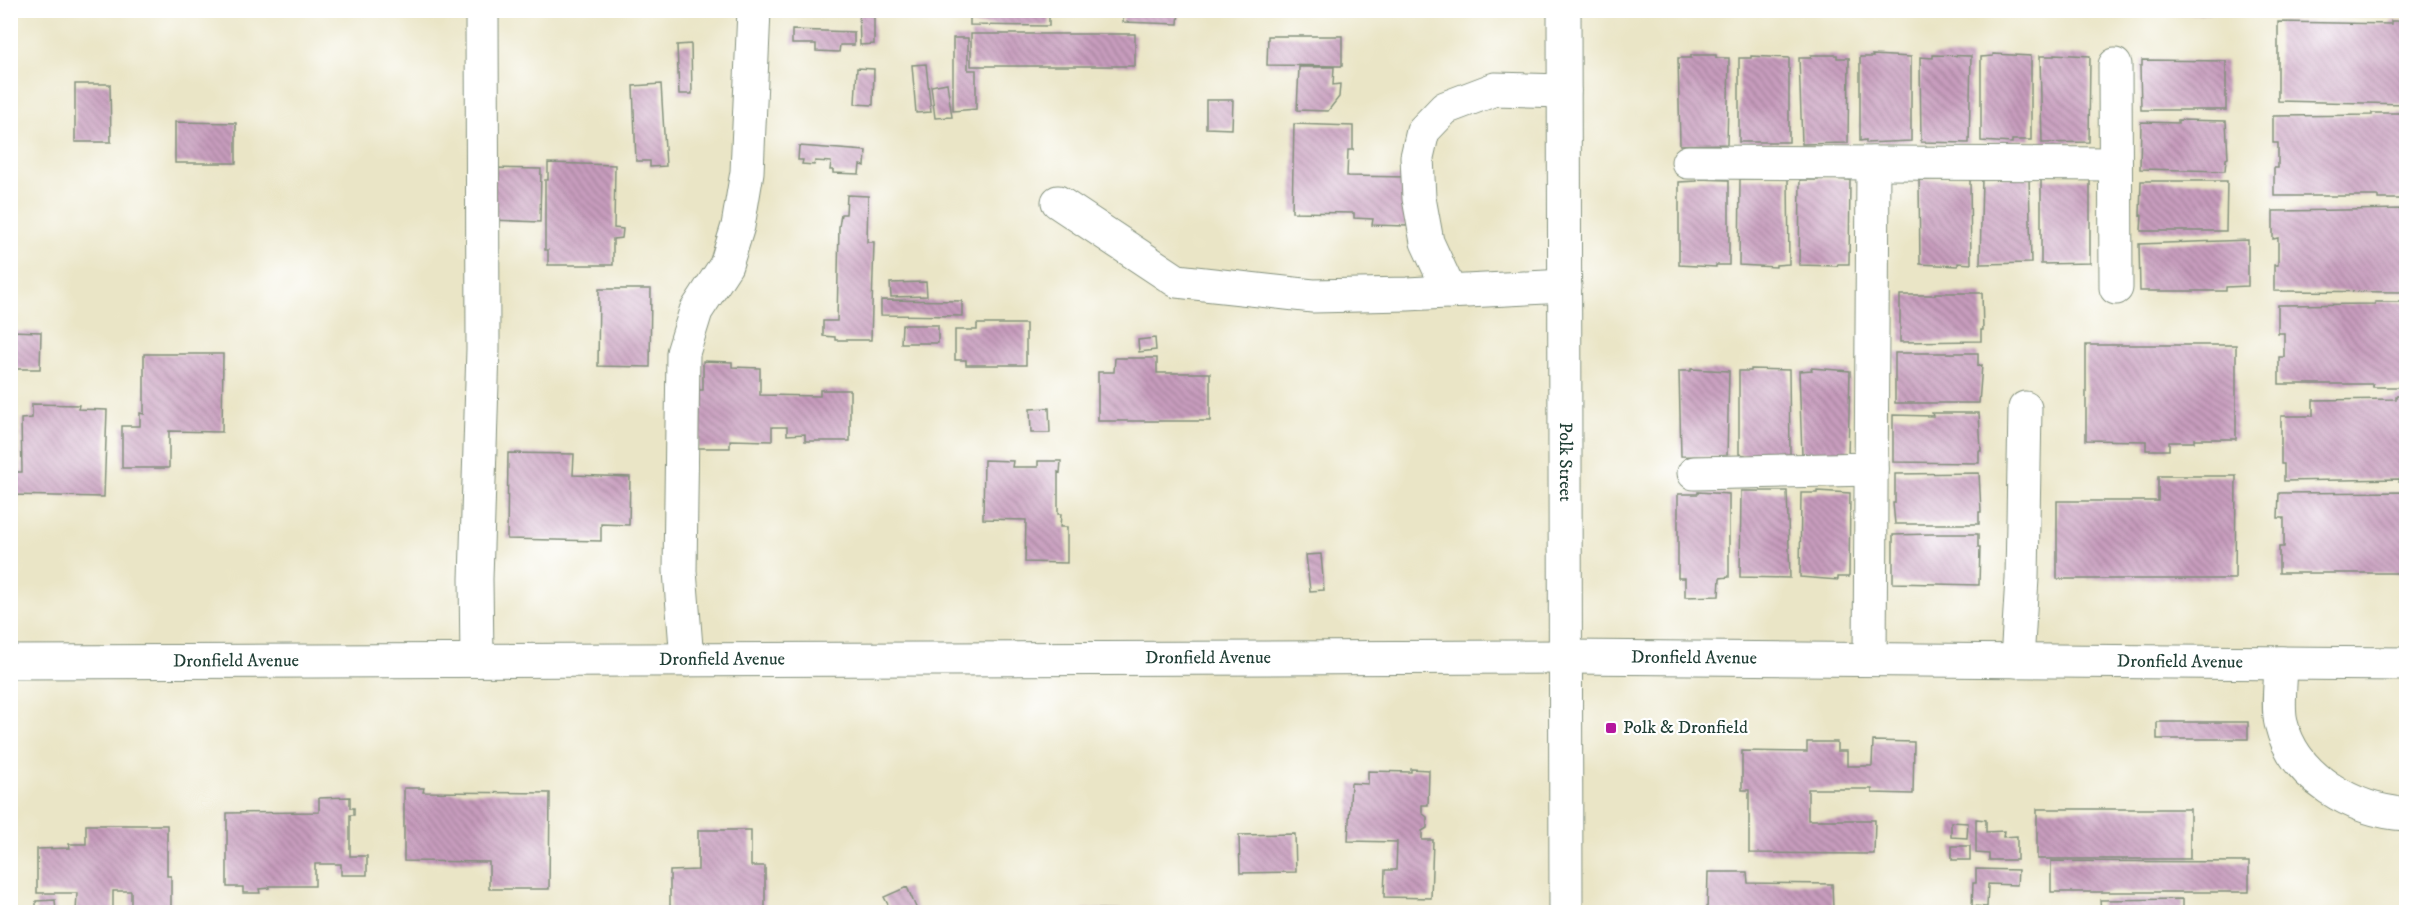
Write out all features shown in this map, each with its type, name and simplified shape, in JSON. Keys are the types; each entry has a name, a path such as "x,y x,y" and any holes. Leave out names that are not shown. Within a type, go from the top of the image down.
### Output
{"street":[{"path":"477,660 476,579 483,349 482,10"},
{"path":"687,660 680,571 682,353 696,311 726,265 738,226 747,172 754,10"},
{"name":"Polk Street","path":"1564,10 1566,912"},
{"path":"2115,65 2116,288"},
{"path":"1450,292 1427,242 1419,198 1417,157 1423,131 1445,108 1495,89 1564,91"},
{"path":"1688,162 2115,164"},
{"path":"1870,659 1873,163"},
{"path":"1058,202 1177,282 1314,296 1565,286"},
{"path":"2017,661 2022,578 2025,408"},
{"path":"1694,473 1871,469"},
{"name":"Dronfield Avenue","path":"10,662 1566,657 2406,664"},
{"path":"2281,663 2280,722 2296,758 2319,780 2349,801 2406,814"}],"building":[{"path":"859,10 874,10 874,44 860,45"},
{"path":"970,10 1049,10 1049,26 970,25"},
{"path":"1123,10 1179,10 1178,24 1123,22"},
{"path":"1336,10 1401,10 1401,14 1335,13"},
{"path":"1885,10 1944,10 1944,14 1885,13"},
{"path":"1990,10 2029,10 2029,15 1990,15"},
{"path":"2087,10 2125,10 2125,14 2087,15"},
{"path":"2151,10 2210,10 2210,14 2150,14"},
{"path":"2391,21 2406,21 2406,104 2278,101 2278,22 2391,24"},
{"path":"792,30 854,32 854,45 840,45 839,52 816,51 816,44 792,44"},
{"path":"971,34 1135,34 1135,66 971,66"},
{"path":"1268,36 1342,36 1342,66 1267,65"},
{"path":"953,38 968,38 968,70 976,70 976,109 953,111"},
{"path":"691,44 692,94 679,94 677,45"},
{"path":"1993,54 2031,56 2031,140 2012,140 2012,143 1981,141 1981,57 1993,56"},
{"path":"2054,54 2090,56 2089,142 2042,143 2040,56 2054,56"},
{"path":"1691,55 1716,55 1716,58 1729,58 1727,144 1680,145 1678,58 1691,58"},
{"path":"1811,55 1837,55 1837,58 1849,58 1848,143 1802,144 1799,58 1811,58"},
{"path":"1872,55 1911,57 1911,141 1866,143 1866,140 1860,141 1860,57 1873,57"},
{"path":"1933,55 1971,56 1969,143 1921,142 1920,57 1933,58"},
{"path":"1751,56 1789,58 1789,142 1739,142 1739,58 1751,58"},
{"path":"2142,60 2226,61 2226,110 2141,110 2140,66 2142,66"},
{"path":"926,64 931,112 916,113 912,65"},
{"path":"1299,67 1334,67 1333,85 1340,84 1339,97 1328,111 1297,110"},
{"path":"857,68 874,69 873,105 855,104"},
{"path":"947,83 952,117 935,118 931,86"},
{"path":"75,84 110,84 111,142 75,142"},
{"path":"661,84 666,166 650,167 650,161 636,161 633,86"},
{"path":"1206,100 1233,100 1232,129 1206,128"},
{"path":"2372,113 2406,113 2406,199 2378,199 2378,196 2274,196 2274,168 2278,168 2278,143 2273,143 2273,116 2372,115"},
{"path":"2178,120 2226,121 2228,158 2225,171 2140,169 2141,122 2178,123"},
{"path":"175,122 236,123 236,163 175,163"},
{"path":"1294,124 1353,126 1353,150 1348,150 1347,176 1408,177 1407,226 1372,225 1373,219 1354,218 1354,213 1292,212"},
{"path":"799,146 866,151 865,166 860,165 859,174 833,173 833,170 830,170 831,162 815,161 814,165 802,164 803,160 798,160"},
{"path":"548,163 615,165 614,228 623,229 622,238 613,239 613,265 548,265 548,250 545,250 545,180 548,180"},
{"path":"492,168 541,169 540,222 492,220"},
{"path":"2029,177 2031,263 1980,264 1982,178"},
{"path":"1788,178 1789,264 1776,265 1776,267 1739,265 1740,179"},
{"path":"1818,178 1850,180 1849,264 1799,265 1800,180 1818,180"},
{"path":"1697,179 1729,180 1729,265 1716,265 1716,267 1679,265 1679,182 1697,181"},
{"path":"1970,179 1971,264 1958,263 1958,266 1920,264 1919,180"},
{"path":"2041,179 2090,179 2090,263 2041,264"},
{"path":"2141,181 2227,181 2226,231 2141,231"},
{"path":"847,195 868,196 867,242 874,242 871,340 835,340 835,337 823,336 823,321 837,321 839,227 841,214 846,214"},
{"path":"2406,209 2405,292 2274,291 2274,265 2278,265 2278,238 2273,239 2273,211"},
{"path":"2248,240 2248,286 2226,287 2226,291 2140,291 2139,244"},
{"path":"926,282 927,296 891,297 890,283"},
{"path":"599,289 651,289 650,367 598,366"},
{"path":"1935,293 1982,293 1981,341 1900,342 1900,295 1935,295"},
{"path":"881,300 962,301 962,316 881,315"},
{"path":"2375,302 2406,302 2406,387 2373,387 2373,384 2279,384 2279,357 2284,357 2284,333 2278,333 2278,305 2375,304"},
{"path":"977,324 1026,324 1026,365 966,365 966,360 955,360 955,330 977,330"},
{"path":"902,325 938,325 938,343 901,343"},
{"path":"10,331 41,332 40,369 10,369"},
{"path":"1155,338 1156,350 1139,352 1138,340"},
{"path":"2086,345 2236,345 2236,439 2194,439 2194,442 2169,442 2169,450 2146,450 2146,441 2086,440"},
{"path":"1895,353 1978,353 1978,366 1982,365 1979,403 1895,403"},
{"path":"144,354 223,354 222,432 169,431 169,468 122,468 122,426 140,426 140,413 144,414"},
{"path":"1115,358 1157,358 1157,373 1210,373 1210,421 1098,421 1098,372 1114,372"},
{"path":"703,361 732,362 732,367 760,368 760,395 820,396 820,390 850,390 850,441 805,441 805,434 787,435 787,427 772,427 772,441 730,440 730,448 698,448 699,390 703,390"},
{"path":"1811,368 1850,371 1848,456 1802,456 1799,371 1812,370"},
{"path":"1691,369 1729,371 1727,457 1681,456 1679,371 1691,371"},
{"path":"1751,369 1789,370 1790,454 1745,457 1739,454 1739,371 1751,371"},
{"path":"2396,396 2406,396 2406,482 2399,482 2400,479 2284,481 2284,464 2281,464 2281,416 2313,416 2313,400 2396,399"},
{"path":"32,404 79,405 78,409 107,410 104,497 10,495 10,472 22,472 21,419 32,418"},
{"path":"1049,408 1050,433 1031,433 1030,409"},
{"path":"1932,413 1979,413 1981,451 1979,451 1979,463 1893,462 1893,415 1933,416"},
{"path":"508,453 574,454 573,475 630,477 629,525 601,524 601,541 507,539"},
{"path":"984,460 1013,461 1012,467 1038,467 1038,461 1061,461 1060,473 1058,472 1058,514 1061,514 1060,527 1067,527 1067,563 1025,562 1026,520 983,519"},
{"path":"1979,473 1981,512 1979,512 1979,524 1895,524 1893,503 1895,503 1895,474"},
{"path":"2158,476 2236,476 2235,579 2057,579 2057,501 2158,501"},
{"path":"1741,491 1787,491 1790,578 1740,577"},
{"path":"1817,491 1850,493 1849,577 1838,577 1838,580 1800,577 1801,493 1817,493"},
{"path":"1698,492 1729,494 1729,577 1720,578 1719,596 1685,597 1685,578 1678,578 1678,494 1698,494"},
{"path":"2406,492 2406,573 2279,573 2279,547 2284,547 2284,518 2278,518 2279,493"},
{"path":"1978,534 1979,585 1893,583 1893,535"},
{"path":"1321,554 1324,590 1310,591 1306,555"},
{"path":"2157,722 2248,722 2248,739 2157,739"},
{"path":"1873,741 1914,742 1913,794 1872,793 1872,789 1808,789 1808,820 1875,820 1874,854 1749,853 1749,790 1742,790 1742,751 1807,752 1807,742 1837,742 1837,751 1847,751 1847,766 1872,766"},
{"path":"1411,769 1429,770 1428,805 1422,805 1422,813 1427,817 1427,828 1422,831 1422,840 1433,840 1431,898 1384,897 1385,870 1396,870 1397,842 1348,841 1351,783 1368,784 1368,771 1411,772"},
{"path":"404,788 424,788 423,792 550,793 549,889 489,889 489,862 404,861"},
{"path":"350,797 350,808 354,808 354,815 350,815 350,856 367,856 367,875 341,875 341,864 315,864 315,886 269,886 269,888 259,889 260,893 243,893 243,887 227,887 227,813 319,812 319,798"},
{"path":"2037,809 2190,809 2190,859 2037,859"},
{"path":"1976,819 1986,820 1986,832 2004,831 2003,837 2017,836 2017,860 1989,860 1989,854 1976,853"},
{"path":"1951,822 1968,823 1967,838 1951,837"},
{"path":"86,825 167,825 167,876 171,876 171,912 131,912 131,891 113,891 113,912 76,912 77,893 37,893 37,849 70,848 69,844 86,844"},
{"path":"698,830 751,830 751,866 765,866 765,912 653,912 653,909 670,909 670,871 698,870"},
{"path":"1295,834 1296,872 1240,873 1239,835"},
{"path":"1952,846 1970,846 1970,860 1952,860"},
{"path":"2051,861 2249,862 2249,892 2051,892"},
{"path":"1976,869 2018,870 2017,885 1988,884 1987,907 1972,906"},
{"path":"1708,872 1747,872 1748,883 1832,884 1833,908 1846,908 1846,912 1707,912"},
{"path":"907,887 918,912 892,912 884,897"},
{"path":"2183,899 2183,912 2101,912 2100,900"},
{"path":"55,900 56,912 36,912 36,901"},
{"path":"1083,909 1130,910 1130,912 1083,912"}],"place":[{"name":"Polk & Dronfield","path":"1611,728"}]}
